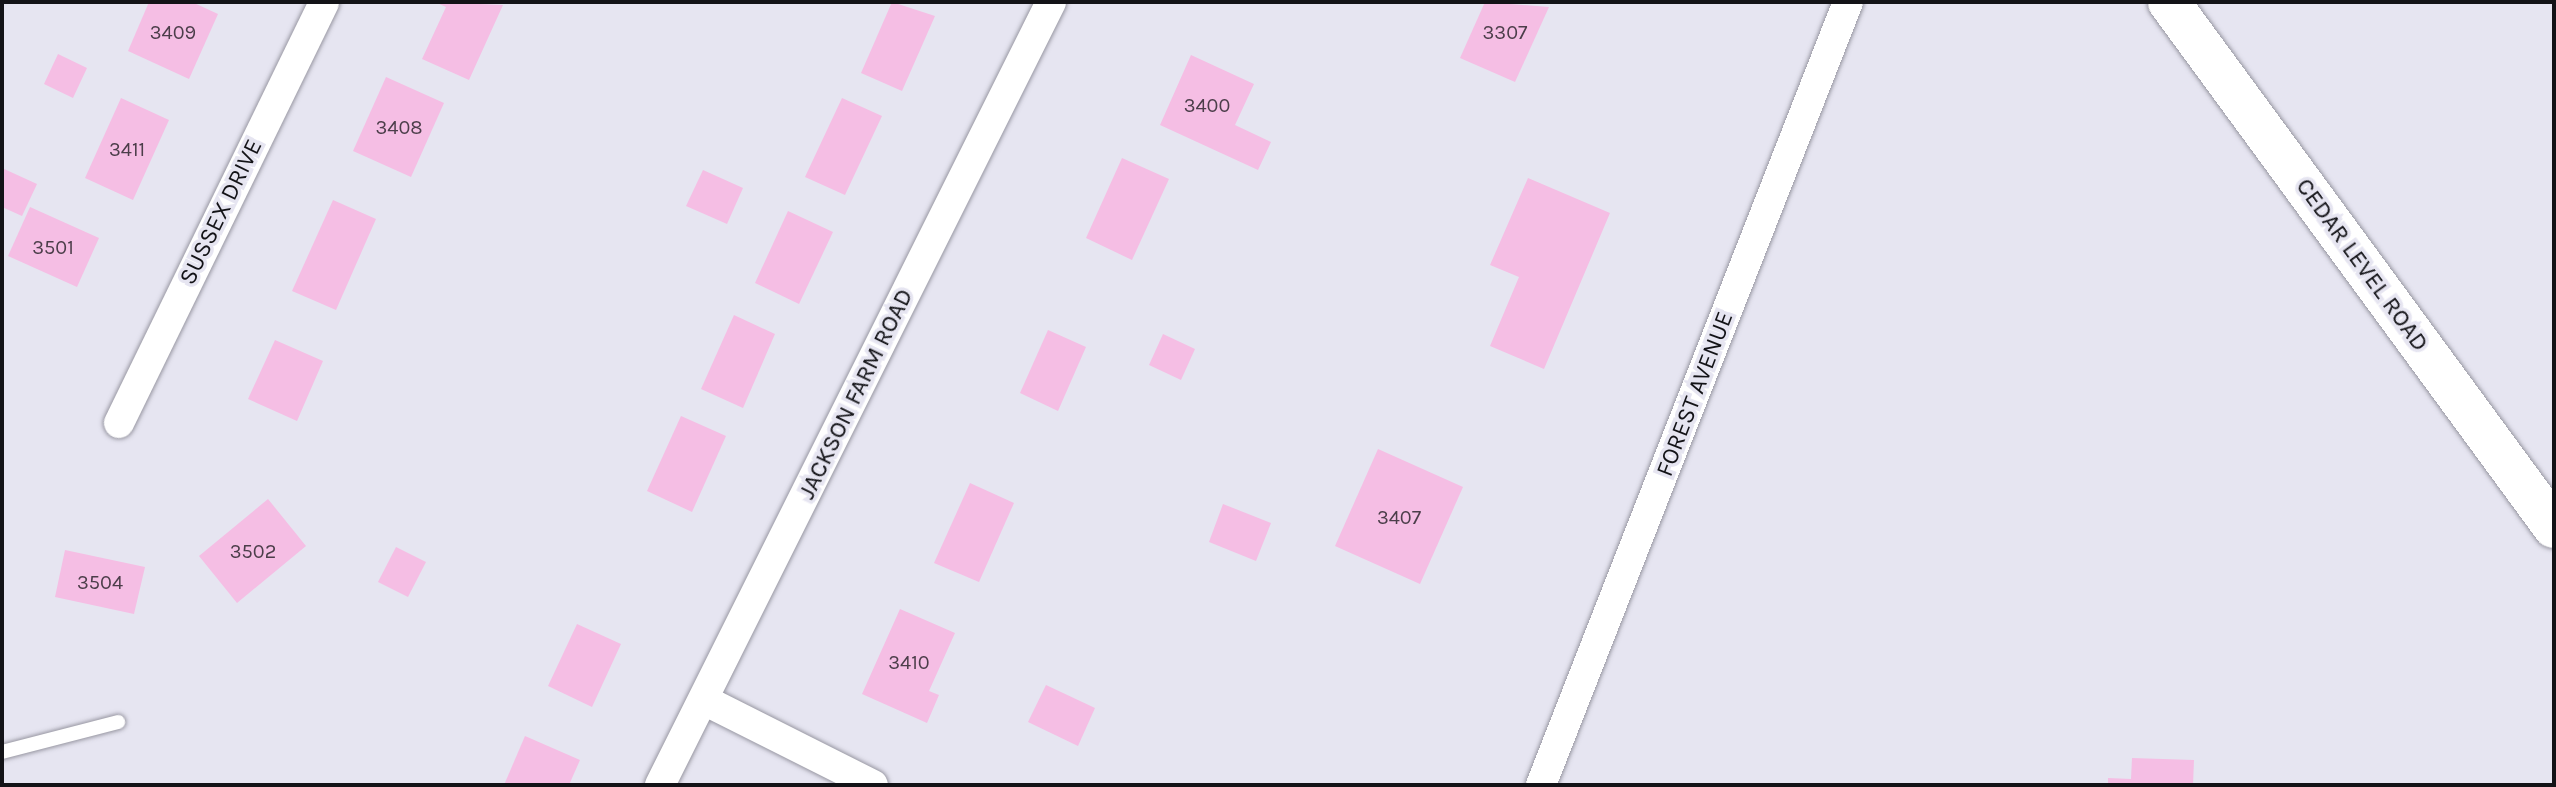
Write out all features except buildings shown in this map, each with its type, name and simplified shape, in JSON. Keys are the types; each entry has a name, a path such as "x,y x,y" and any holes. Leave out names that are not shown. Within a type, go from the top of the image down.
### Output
{"main road":[{"name":"CEDAR LEVEL ROAD","path":"2169,2 2554,527"}],"street":[{"name":"SUSSEX DRIVE","path":"119,423 324,2"},
{"name":"JACKSON FARM ROAD","path":"660,785 1051,2"},
{"name":"FOREST AVENUE","path":"1541,785 1848,2"},
{"path":"704,700 873,785"}],"lane":[{"path":"2,752 118,722"}]}
